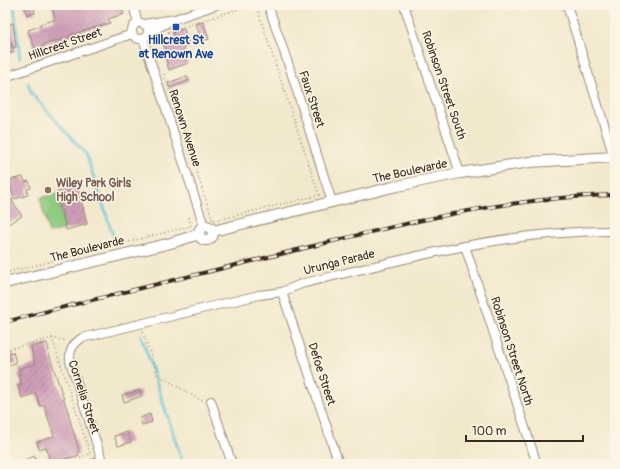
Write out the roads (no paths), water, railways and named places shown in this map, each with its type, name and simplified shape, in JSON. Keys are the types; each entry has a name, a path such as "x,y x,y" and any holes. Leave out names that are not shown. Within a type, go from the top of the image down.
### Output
{"street":[{"path":"133,5 141,23 148,28 146,36"},
{"path":"174,19 136,24 132,28 132,34 135,38 146,36 174,19 205,7 216,5"},
{"name":"Faux Street","path":"268,5 332,202"},
{"name":"Robinson Street South","path":"404,5 460,173"},
{"path":"567,5 615,157"},
{"name":"Hillcrest Street","path":"5,77 132,34"},
{"name":"Renown Avenue","path":"146,36 200,215 201,230"},
{"name":"The Boulevarde","path":"5,283 171,243 201,230 201,238 208,240 213,236 213,231 460,173 530,162 615,157"},
{"name":"Urunga Parade","path":"75,343 86,337 140,323 259,294 282,292 300,284 465,246 521,237 568,232 615,231"},
{"name":"Robinson Street North","path":"465,246 538,464"},
{"name":"Defoe Street","path":"282,292 339,464"},
{"name":"Cornelia Street","path":"75,343 70,350 71,366 102,462"},
{"path":"211,401 232,464"},
{"path":"92,464 102,462"}],"waterway":[{"path":"14,5 20,59"},
{"path":"28,83 31,93 86,154 116,244"},
{"path":"141,335 183,464"}],"railway":[{"path":"5,322 336,240 415,222 494,206 574,197 615,195"}],"place":[{"name":"Hillcrest St at Renown Ave","path":"176,27"},
{"name":"Wiley Park Girls High School","path":"48,190"}]}
